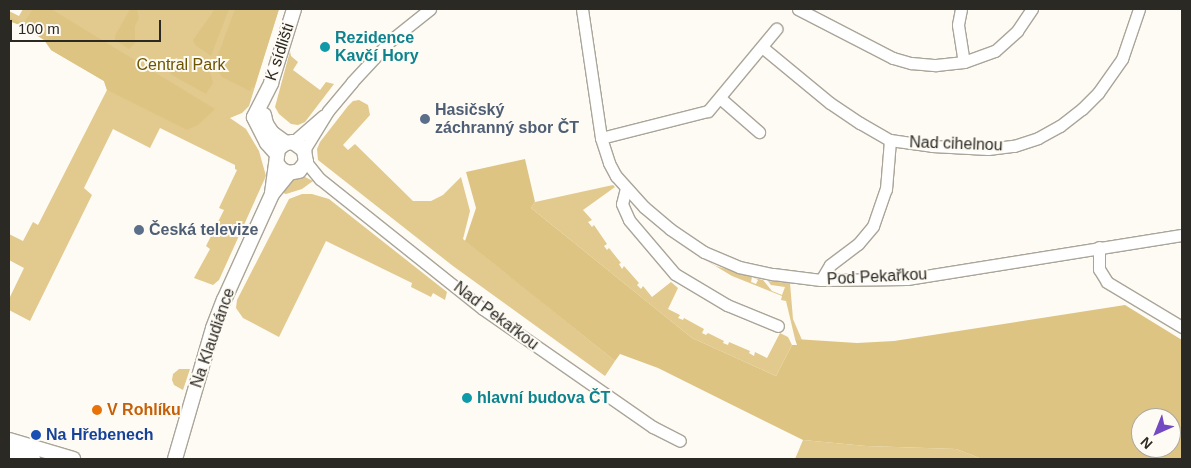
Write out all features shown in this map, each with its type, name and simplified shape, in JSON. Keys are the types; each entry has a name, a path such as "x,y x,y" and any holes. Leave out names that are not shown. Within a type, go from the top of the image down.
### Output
{"street":[{"name":"K sídlišti","path":"291,157 266,143 254,117 258,106 266,94 294,9"},
{"path":"291,157 328,111 391,40 430,9"},
{"name":"Pod Pekařkou","path":"582,9 601,138 609,163 626,188 670,229 704,252 739,267 773,274 821,280 907,279 1182,235"},
{"path":"798,9 902,61 936,65 964,62 986,56 1000,48 1017,31 1032,9"},
{"path":"960,9 958,25 964,62"},
{"name":"Nad cihelnou","path":"762,47 830,103 890,140 924,145 988,148 1014,146 1038,138 1082,109 1098,93 1122,59 1139,9"},
{"path":"601,138 708,111 776,29"},
{"path":"720,98 759,132"},
{"path":"821,280 830,265 858,244 873,226 886,189 890,140"},
{"name":"Nad Pekařkou","path":"291,157 483,309 653,427 680,441"},
{"name":"Na Klaudiánce","path":"175,459 213,328 272,194 291,157"},
{"path":"626,188 622,204 629,220 676,274 727,305 778,326"},
{"path":"1099,247 1100,269 1107,282 1182,327"},
{"path":"9,440 73,459"},
{"path":"9,452 33,459"}],"green space":[{"name":"Central Park","path":"23,9 279,9 249,106 242,113 230,118 246,129 259,151 266,176 219,280 213,285 194,278 210,249 206,246 224,210 219,208 237,170 235,165 160,128 150,148 113,129 84,188 92,195 30,321 9,310 9,299 24,268 9,260 9,234 23,241 33,222 38,225 107,90 104,81 51,50 54,35 9,21 9,11 19,16"},
{"path":"33,9 51,9 215,109 198,125 187,130 107,90 104,81 51,50 44,40 22,26 9,21 9,17 23,24"},
{"path":"130,9 137,9 139,18 135,26 135,43 129,49 115,40 115,36"},
{"path":"215,9 229,9 211,56 195,45 193,40"},
{"path":"235,9 279,9 254,88 252,87 250,91 222,77 214,66"},
{"path":"290,51 291,56 298,62 293,70 320,90 326,82 334,84 305,122 298,125 291,124 279,114 275,107"},
{"name":"Central Park","path":"187,59 197,64 208,64 213,83 206,94 170,74 177,63"},
{"path":"359,100 368,105 370,115 343,145 348,150 355,144 413,201 431,201 443,195 461,177 470,211 463,239 615,361 605,376 453,266 318,160 317,149 320,142 348,106 353,101"},
{"path":"525,159 535,202 531,208 692,338 776,376 792,345 797,345 795,339 857,343 894,341 1125,305 1182,340 1182,459 982,459 956,449 866,446 803,440 658,368 620,354 615,361 465,241 476,208 466,172"},
{"path":"303,176 313,181 302,189 286,194 280,192 290,180"},
{"path":"613,185 615,187 583,210 592,220 588,222 592,227 594,225 607,244 604,246 607,250 609,248 621,263 619,264 622,269 624,266 639,283 637,285 641,289 643,286 652,297 671,282 678,288 668,309 680,315 678,318 683,320 684,318 704,329 702,333 706,335 708,333 724,341 723,343 728,345 729,342 750,351 749,353 754,356 755,352 767,358 780,333 788,337 792,345 776,376 692,338 531,208 535,202"},
{"path":"302,194 312,194 329,199 447,292 445,300 433,293 431,297 411,287 412,283 326,241 279,337 243,318 236,308 237,300 289,199"},
{"path":"677,243 716,266 752,277 751,282 756,284 758,280 754,278 763,280 772,291 782,295 785,287 771,285 768,281 790,283 793,319 802,340 795,339 786,301 781,300 782,296 732,276"},
{"path":"179,369 190,369 183,390 174,385 172,380 173,374"},
{"path":"803,440 866,446 956,449 982,459 795,459"}],"place":[{"name":"Rezidence Kavčí Hory","path":"325,47"},
{"name":"Hasičský záchranný sbor ČT","path":"425,119"},
{"name":"Česká televize","path":"139,230"},
{"name":"hlavní budova ČT","path":"467,398"},
{"name":"V Rohlíku","path":"97,410"},
{"name":"Na Hřebenech","path":"36,435"}]}
